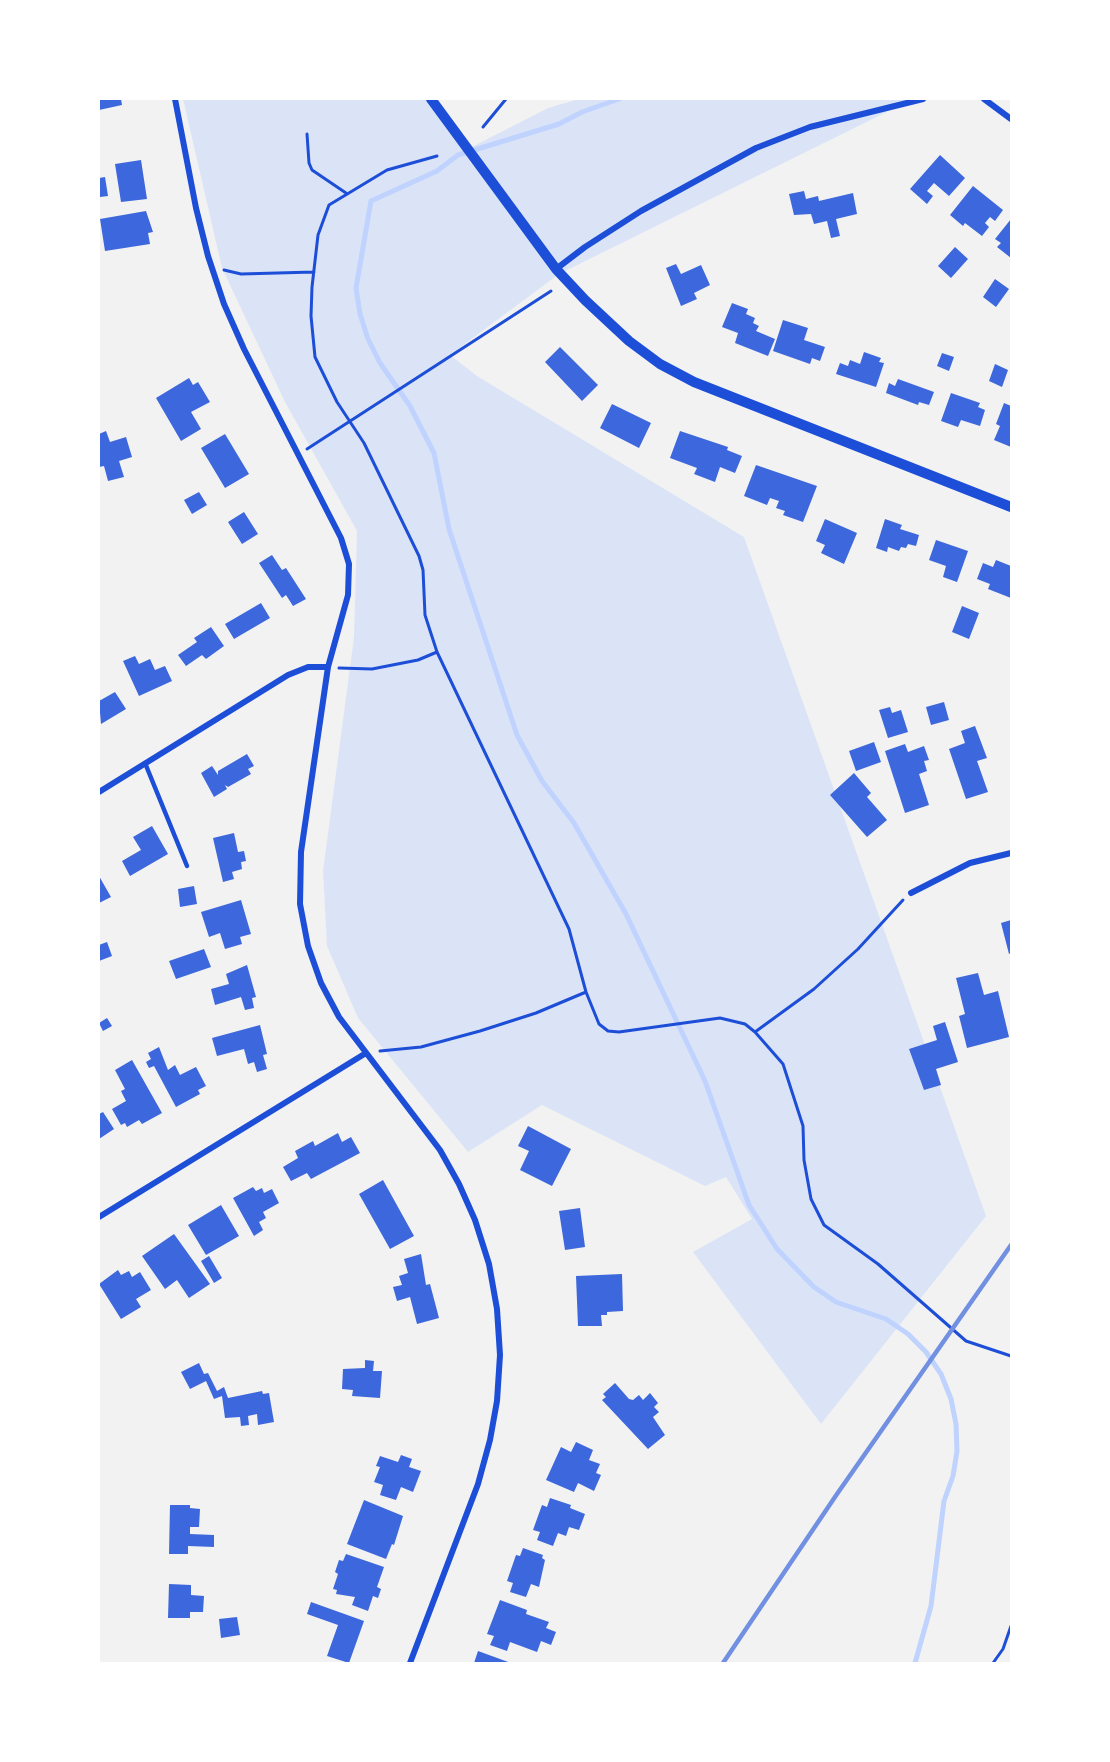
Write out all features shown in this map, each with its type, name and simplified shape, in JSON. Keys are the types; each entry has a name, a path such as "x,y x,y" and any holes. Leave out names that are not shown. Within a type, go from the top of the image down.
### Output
{"street":[{"path":"176,99 196,208 209,261 244,349 341,538 349,564 348,595 328,667 301,852 300,904 308,946 321,983 339,1017 440,1150 459,1184 475,1220 489,1264 497,1310 500,1355 497,1401 490,1440 478,1484 410,1663"},
{"path":"431,99 556,269 629,341 660,364 694,382 1011,507"},
{"path":"556,269 585,247 641,211 756,148 810,127 924,99"},
{"path":"984,99 1011,119"},
{"path":"99,792 288,675 308,667 328,667"},
{"path":"911,892 970,863 1011,853"},
{"path":"99,1217 366,1053"}],"lane":[{"path":"145,763 187,866"}],"path":[{"path":"483,127 506,99"},
{"path":"307,134 309,164 312,171 346,193"},
{"path":"437,156 387,171 329,205 318,235 314,272 311,316 315,357 337,402 364,443 419,556 425,615 437,652 492,763 527,842 554,893 569,929 586,992 599,1024 608,1032 648,1029 713,1019 734,1020 755,1032 783,1064 803,1126 804,1160 811,1199 824,1226 878,1264 928,1311 966,1341 1011,1356"},
{"path":"209,261 229,273 314,272"},
{"path":"298,455 551,291"},
{"path":"328,667 372,669 418,660 437,652"},
{"path":"755,1032 814,989 858,949 911,892"},
{"path":"366,1053 421,1047 480,1031 536,1013 586,992"},
{"path":"993,1663 1003,1649 1011,1626"}],"shaded area":[{"path":"183,99 427,99 466,150 548,108 579,99 913,99 559,274 450,355 477,376 744,537 986,1216 821,1424 693,1252 752,1219 726,1177 705,1186 542,1105 468,1152 358,1018 327,946 323,871 354,637 357,531 285,402 222,268"}],"building":[{"path":"99,99 121,99 122,105 99,110"},
{"path":"940,155 965,178 949,196 934,183 927,191 933,196 927,204 910,189"},
{"path":"141,160 147,199 121,202 115,164"},
{"path":"105,177 108,196 100,197 99,178"},
{"path":"973,186 1003,210 995,221 990,217 985,223 989,227 982,236 965,223 963,226 950,215"},
{"path":"804,191 806,199 818,196 819,201 853,193 857,214 836,219 840,236 831,238 827,221 814,224 811,214 794,215 789,194"},
{"path":"146,211 153,232 148,233 150,244 105,251 100,219"},
{"path":"1011,219 1011,258 997,247 1001,243 995,239"},
{"path":"955,247 968,259 951,278 938,266"},
{"path":"676,264 681,274 701,265 710,285 694,293 697,299 681,306 666,268"},
{"path":"995,279 1009,289 996,307 983,297"},
{"path":"732,303 748,309 746,314 755,318 753,323 759,326 756,331 775,339 768,356 735,343 738,333 722,327"},
{"path":"783,320 808,328 804,340 825,347 820,361 812,358 810,364 773,351"},
{"path":"560,347 598,385 582,401 545,362"},
{"path":"864,352 881,358 879,362 884,363 876,387 836,374 840,363 848,366 850,360 860,364"},
{"path":"942,353 954,357 949,371 937,366"},
{"path":"995,364 1008,370 1002,387 989,381"},
{"path":"189,378 193,385 198,382 210,402 191,412 201,429 181,441 156,398"},
{"path":"898,379 934,392 929,405 919,402 918,405 886,393 889,383 895,386"},
{"path":"951,393 980,403 978,407 985,410 980,426 961,420 958,427 941,421"},
{"path":"1004,403 1011,406 1011,447 994,440 1000,426 996,424"},
{"path":"612,404 651,423 639,448 600,428"},
{"path":"106,431 110,442 126,437 132,457 119,461 124,477 108,481 104,466 99,467 99,434"},
{"path":"680,431 728,447 727,450 742,456 735,473 720,467 715,482 694,474 697,468 670,458"},
{"path":"225,434 249,474 225,488 201,448"},
{"path":"756,465 817,486 803,522 783,515 785,511 776,508 779,501 770,498 767,505 744,496"},
{"path":"199,492 207,505 192,514 184,500"},
{"path":"244,512 258,534 242,544 228,522"},
{"path":"825,519 857,533 844,564 821,553 825,545 816,541"},
{"path":"885,519 902,525 900,529 919,535 916,546 908,544 906,548 901,547 899,551 888,547 887,552 876,548"},
{"path":"936,540 968,551 957,582 943,577 946,566 929,560"},
{"path":"272,555 282,570 286,568 306,599 293,606 286,595 282,598 259,563"},
{"path":"996,560 1011,566 1011,598 988,589 990,584 977,579 983,563 993,567"},
{"path":"261,603 270,618 234,639 225,624"},
{"path":"962,606 979,613 969,639 952,632"},
{"path":"211,627 224,646 206,659 202,655 186,666 178,655 197,642 194,638"},
{"path":"135,656 139,664 150,659 155,670 165,666 172,681 139,696 123,661"},
{"path":"115,692 126,709 101,724 99,701"},
{"path":"944,702 949,720 931,725 926,707"},
{"path":"890,707 892,713 901,710 908,732 888,738 879,710"},
{"path":"975,726 987,758 977,761 988,792 966,799 949,749 965,743 961,731"},
{"path":"874,742 881,762 856,771 849,751"},
{"path":"905,744 908,752 924,746 929,760 924,761 927,771 919,774 929,805 905,813 885,751"},
{"path":"247,754 254,766 248,769 251,774 228,787 225,785 227,789 214,797 201,773 212,766 218,775 218,771"},
{"path":"854,773 871,793 867,797 887,820 867,837 830,795"},
{"path":"152,826 168,854 130,876 122,861 141,850 133,837"},
{"path":"234,833 238,852 244,851 246,861 241,862 242,869 232,872 234,879 223,882 213,838"},
{"path":"99,876 111,897 99,903"},
{"path":"194,886 197,904 180,907 178,889"},
{"path":"241,900 251,934 240,937 242,944 225,949 220,933 209,937 201,912"},
{"path":"1011,920 1011,953 1009,954 1001,923"},
{"path":"107,942 112,956 99,961 99,945"},
{"path":"204,949 211,967 176,979 169,961"},
{"path":"247,965 256,997 252,998 254,1008 245,1010 241,997 215,1005 211,989 229,984 226,974"},
{"path":"978,973 984,995 998,991 1009,1037 967,1048 959,1016 965,1014 956,978"},
{"path":"107,1018 112,1026 103,1031 99,1023"},
{"path":"945,1022 958,1062 936,1069 941,1085 924,1090 909,1049 937,1040 933,1026"},
{"path":"260,1025 267,1054 263,1055 267,1069 257,1072 254,1062 248,1064 244,1049 217,1056 212,1038"},
{"path":"159,1047 168,1070 175,1065 180,1075 196,1067 206,1086 198,1090 200,1094 176,1107 154,1066 149,1068 146,1062 151,1059 148,1053"},
{"path":"132,1060 162,1113 142,1124 139,1120 127,1127 125,1123 121,1125 112,1109 126,1101 121,1091 125,1089 115,1070"},
{"path":"103,1112 114,1129 99,1139 99,1114"},
{"path":"528,1126 571,1149 552,1186 520,1170 529,1151 518,1146"},
{"path":"338,1133 342,1142 351,1137 360,1153 311,1179 307,1173 291,1181 283,1167 298,1158 295,1151 313,1141 315,1146"},
{"path":"383,1180 414,1236 390,1249 359,1194"},
{"path":"253,1187 256,1191 262,1188 264,1193 272,1189 279,1203 263,1212 266,1218 259,1222 263,1230 254,1236 233,1198"},
{"path":"221,1205 239,1236 206,1255 188,1225"},
{"path":"580,1208 585,1247 565,1250 559,1211"},
{"path":"174,1234 210,1284 189,1298 177,1280 165,1289 142,1256"},
{"path":"421,1254 426,1285 430,1284 439,1318 417,1324 410,1297 397,1301 393,1287 402,1285 399,1276 408,1273 404,1259"},
{"path":"209,1256 222,1278 214,1283 201,1261"},
{"path":"118,1270 121,1275 129,1271 132,1277 140,1272 151,1290 136,1299 141,1307 121,1319 99,1284"},
{"path":"622,1274 623,1311 607,1312 607,1315 601,1315 602,1326 578,1326 576,1276"},
{"path":"365,1360 374,1361 373,1371 382,1371 380,1398 352,1396 353,1390 342,1389 343,1369 365,1368"},
{"path":"199,1363 204,1374 208,1373 217,1391 224,1387 228,1398 262,1391 263,1394 269,1393 274,1422 258,1425 257,1414 248,1416 249,1425 241,1426 240,1417 225,1418 222,1396 214,1399 206,1381 190,1389 181,1372"},
{"path":"615,1383 629,1399 633,1400 639,1395 643,1400 650,1393 658,1403 654,1407 659,1412 653,1417 665,1435 648,1449 602,1400 606,1397 603,1394"},
{"path":"576,1442 593,1450 589,1460 600,1464 596,1473 601,1475 594,1491 578,1483 574,1492 546,1480 561,1447 571,1452"},
{"path":"401,1455 412,1459 409,1467 421,1471 413,1492 401,1487 396,1500 380,1495 383,1485 374,1482 380,1467 376,1466 380,1456 398,1462"},
{"path":"550,1498 571,1505 570,1508 585,1514 579,1530 569,1527 566,1536 558,1533 553,1546 537,1540 540,1532 533,1530 542,1505 547,1507"},
{"path":"364,1500 403,1516 394,1545 392,1544 386,1559 347,1544"},
{"path":"170,1505 190,1505 190,1508 200,1509 199,1527 190,1527 190,1534 214,1535 214,1547 188,1546 188,1554 169,1554"},
{"path":"523,1548 543,1555 542,1558 545,1560 539,1587 531,1584 526,1597 510,1592 513,1583 507,1581 516,1555 520,1556"},
{"path":"346,1554 384,1567 377,1587 381,1589 378,1598 373,1596 368,1611 352,1605 355,1597 336,1594 337,1590 333,1589 338,1574 335,1572 339,1560 343,1561"},
{"path":"169,1584 191,1585 191,1595 204,1596 203,1612 190,1612 190,1618 168,1618"},
{"path":"500,1600 527,1610 526,1614 549,1622 546,1628 556,1632 551,1645 541,1641 537,1652 510,1642 507,1651 490,1645 494,1636 487,1634"},
{"path":"311,1602 364,1621 349,1663 327,1656 338,1625 307,1614"},
{"path":"237,1617 240,1635 221,1638 219,1619"},
{"path":"478,1651 511,1663 474,1663"}],"waterway":[{"path":"619,99 582,112 559,124 458,155 437,171 371,201 356,288 360,314 368,339 380,363 410,406 434,453 449,529 517,735 542,781 574,823 626,914 705,1081 749,1205 777,1249 814,1287 836,1302 886,1319 908,1334 926,1352 941,1374 951,1399 956,1424 957,1451 953,1476 944,1501 931,1606 915,1663"}],"railway":[{"path":"723,1663 837,1494 1011,1245"}]}
